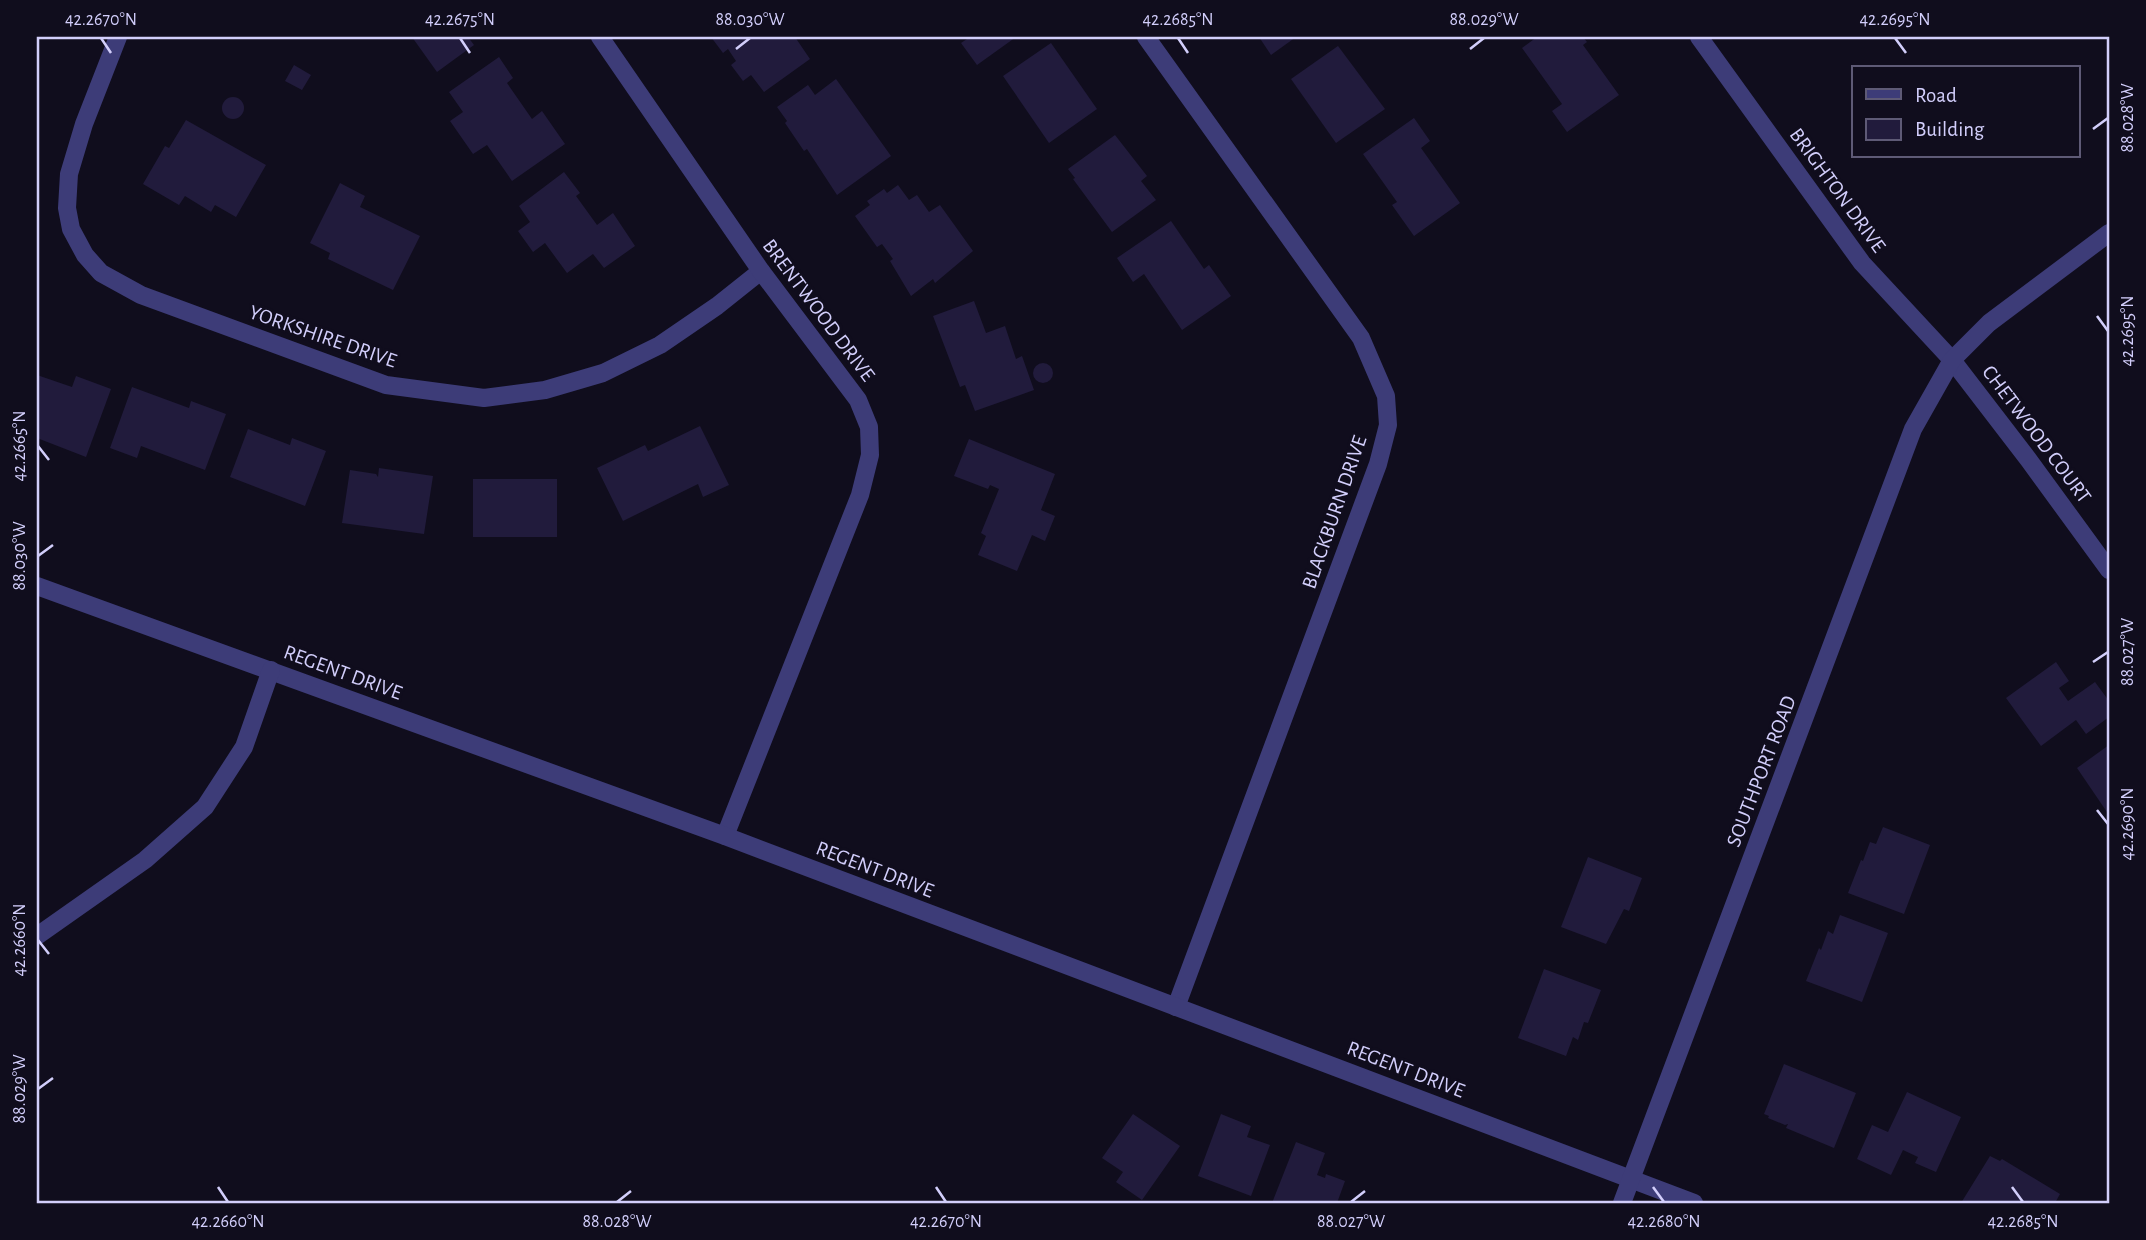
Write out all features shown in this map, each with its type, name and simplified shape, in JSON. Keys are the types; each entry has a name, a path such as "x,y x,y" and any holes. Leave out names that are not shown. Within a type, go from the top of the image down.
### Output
{"street":[{"name":"YORKSHIRE DRIVE","path":"118,37 84,124 69,174 67,208 71,229 85,255 100,273 141,295 387,385 484,398 545,390 603,373 660,345 718,306 761,271"},
{"name":"BRENTWOOD DRIVE","path":"600,37 761,271 858,400 869,427 870,455 860,495 725,836"},
{"name":"BLACKBURN DRIVE","path":"1146,37 1361,338 1386,396 1388,425 1378,464 1176,1007"},
{"name":"BRIGHTON DRIVE","path":"1699,37 1862,263 1952,360"},
{"name":"SOUTHPORT ROAD","path":"1622,1203 1913,429 1952,360 1997,315 2109,233"},
{"name":"CHETWOOD COURT","path":"1952,360 2028,458 2109,570"},
{"name":"REGENT DRIVE","path":"37,586 725,836 1694,1203"},
{"path":"37,936 145,860 205,807 244,747 271,670"}],"building":[{"path":"412,37 468,37 474,45 437,72"},
{"path":"711,37 795,37 810,59 764,92 751,75 743,81 731,65 736,61 728,49 723,53"},
{"path":"970,37 1016,37 977,65 961,43"},
{"path":"1259,37 1296,37 1271,55"},
{"path":"1537,37 1583,37 1587,42 1583,45 1619,95 1567,132 1552,111 1562,104 1522,48"},
{"path":"1051,43 1097,109 1049,143 1003,76"},
{"path":"1338,46 1385,109 1336,143 1291,79"},
{"path":"499,57 513,78 507,83 532,119 542,111 565,144 512,181 487,145 473,154 450,121 463,112 449,92"},
{"path":"294,65 311,75 302,90 285,81"},
{"path":"836,79 891,156 837,195 807,149 804,151 777,107 808,85 815,95"},
{"path":"233,97 241,100 244,108 241,116 233,119 225,116 222,108 225,100"},
{"path":"1414,118 1430,141 1421,148 1460,203 1414,236 1392,205 1397,202 1363,154"},
{"path":"186,120 266,165 236,217 215,205 211,212 185,196 179,205 143,184 165,146 169,148"},
{"path":"1115,135 1147,176 1141,181 1156,200 1112,232 1068,169"},
{"path":"564,172 580,193 576,196 597,225 613,213 635,246 604,268 593,254 567,273 545,243 533,252 518,231 530,222 519,206"},
{"path":"340,183 365,196 360,207 420,236 393,290 328,259 330,253 310,243"},
{"path":"898,185 909,200 917,195 929,212 940,205 973,251 935,283 933,279 911,296 890,261 893,259 882,244 877,247 855,216 870,205 867,201 884,189 887,193"},
{"path":"1171,221 1204,269 1209,265 1231,296 1182,330 1144,274 1133,282 1117,258"},
{"path":"974,301 986,333 1005,326 1016,359 1022,356 1034,390 975,411 965,385 960,387 933,316"},
{"path":"1043,363 1050,366 1053,373 1050,380 1043,383 1036,380 1033,373 1036,366"},
{"path":"37,375 72,387 76,376 111,389 86,457 37,438"},
{"path":"132,387 189,408 191,401 226,414 205,470 141,446 137,458 110,448"},
{"path":"700,426 729,485 703,497 698,484 623,521 597,468 645,445 648,451"},
{"path":"248,429 290,445 292,438 326,451 305,506 230,477"},
{"path":"969,439 1055,474 1041,510 1055,516 1045,541 1032,535 1017,571 978,555 986,536 981,533 999,489 990,485 988,489 954,476"},
{"path":"379,468 433,476 424,534 342,523 350,470 376,474 378,477"},
{"path":"473,479 557,479 557,537 473,537"},
{"path":"2056,662 2069,681 2059,688 2068,701 2095,682 2109,701 2109,717 2086,734 2076,720 2041,746 2006,698"},
{"path":"2109,745 2109,815 2077,768"},
{"path":"1883,827 1930,845 1904,914 1848,893 1870,842 1876,844"},
{"path":"1588,857 1642,878 1629,911 1624,909 1606,944 1561,927"},
{"path":"1840,915 1888,933 1862,1002 1806,981 1819,948 1821,950 1828,931 1833,934"},
{"path":"1544,969 1601,990 1588,1023 1584,1022 1578,1040 1573,1037 1566,1056 1518,1038"},
{"path":"1784,1064 1856,1093 1834,1148 1786,1128 1788,1124 1768,1118 1769,1116 1764,1114"},
{"path":"1907,1092 1961,1117 1936,1172 1915,1163 1918,1157 1903,1150 1891,1175 1857,1159 1872,1125 1888,1132"},
{"path":"1133,1114 1180,1146 1142,1200 1116,1182 1123,1172 1102,1158"},
{"path":"1221,1114 1251,1126 1247,1137 1270,1145 1251,1196 1198,1176"},
{"path":"1296,1142 1325,1153 1317,1175 1325,1178 1326,1174 1345,1181 1337,1203 1272,1203"},
{"path":"1990,1156 2000,1161 2002,1159 2060,1194 2055,1203 1961,1203"}]}
